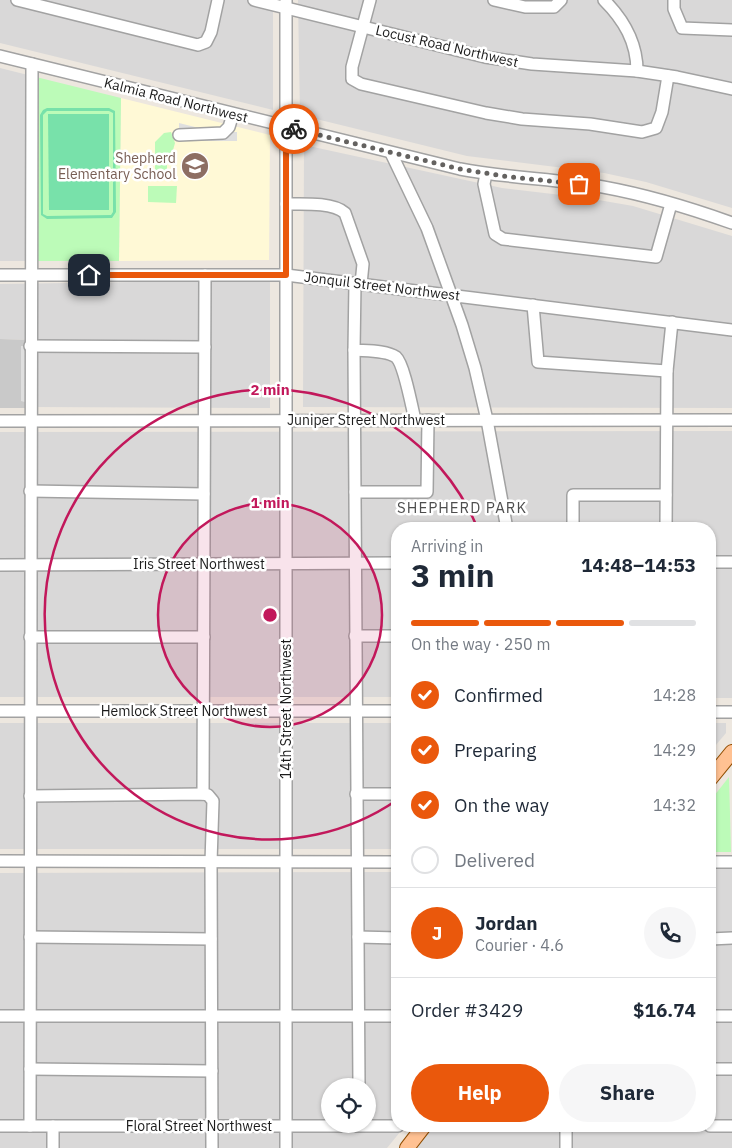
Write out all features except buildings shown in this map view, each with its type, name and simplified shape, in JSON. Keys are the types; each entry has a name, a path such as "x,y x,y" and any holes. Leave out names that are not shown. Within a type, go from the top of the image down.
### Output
{"main road":[{"path":"716,772 732,752"},
{"path":"406,1148 419,1132"}],"street":[{"path":"17,0 198,45 206,42 211,32 218,0"},
{"name":"Locust Road Northwest","path":"254,0 286,4 363,27 476,55 532,64 637,71 732,89"},
{"path":"370,0 352,67 352,79 361,84 486,114 522,119 590,124 642,132 656,128 662,112 668,76"},
{"path":"494,0 525,7 554,7 561,0"},
{"path":"604,0 622,21 630,35 636,55 637,71"},
{"path":"674,0 674,9 682,28 732,30"},
{"name":"14th Street Northwest","path":"286,4 286,1148"},
{"name":"Kalmia Road Northwest","path":"0,56 391,153 486,174 602,187 627,192 732,223"},
{"path":"30,1126 32,64"},
{"path":"179,136 223,134 229,127 232,114"},
{"path":"391,153 423,220 452,295 473,360 487,420 506,522"},
{"path":"486,174 484,184 495,234 503,239 656,257 671,204"},
{"path":"286,204 327,206 340,209 345,213 363,264 358,283 354,350 359,1078"},
{"name":"Jonquil Street Northwest","path":"0,275 286,275 732,330"},
{"path":"203,794 205,275"},
{"path":"533,305 538,362 667,371"},
{"path":"666,522 667,371 672,322"},
{"path":"30,346 205,347"},
{"path":"354,350 384,353 396,357 402,366 415,420"},
{"name":"Juniper Street Northwest","path":"0,420 732,420"},
{"path":"355,492 427,492 428,420"},
{"path":"30,491 204,494"},
{"path":"573,522 573,495 666,495"},
{"path":"716,562 732,562"},
{"name":"Iris Street Northwest","path":"0,565 391,563"},
{"path":"355,636 391,636"},
{"path":"30,637 204,637"},
{"name":"Hemlock Street Northwest","path":"0,711 391,711"},
{"path":"716,712 732,712"},
{"path":"30,796 203,794 208,795 213,801 211,862 212,1148"},
{"path":"356,794 391,794"},
{"path":"0,861 391,862"},
{"path":"716,862 732,862"},
{"path":"30,937 211,939"},
{"path":"358,937 391,938"},
{"path":"716,938 732,938"},
{"path":"0,1016 391,1016"},
{"path":"716,1016 732,1016"},
{"path":"30,1069 212,1070"},
{"path":"716,1069 732,1069"},
{"name":"Floral Street Northwest","path":"376,1125 391,1126"},
{"name":"Floral Street Northwest","path":"0,1126 321,1126"},
{"path":"53,1126 53,1148"},
{"path":"716,1126 732,1126"},
{"path":"566,1132 566,1148"}],"shaded area":[{"path":"0,0 273,0 273,110 0,43"},
{"path":"298,0 732,0 732,208 646,182 604,173 467,156 300,115"},
{"path":"0,68 28,75 28,261 0,261"},
{"name":"Shepherd Elementary School","path":"121,98 270,135 269,260 119,261"},
{"path":"179,123 215,132 237,132 237,141 179,141"},
{"path":"304,145 502,188 587,198 633,206 732,236 732,408 303,407"},
{"path":"270,280 270,408 34,407 28,340 0,339 0,284"},
{"path":"0,339 28,340 28,408 0,408"},
{"path":"21,346 28,346 28,403 21,401"},
{"path":"732,431 732,698 716,698 716,522 391,522 391,697 0,697 0,432"},
{"path":"0,723 391,723 391,849 0,849"},
{"path":"716,723 726,723 726,733 716,745"},
{"path":"716,864 732,864 732,1148 416,1148 429,1132 716,1132"},
{"path":"391,872 391,1132 400,1132 387,1148 0,1148 0,873"}],"green space":[{"path":"36,77 121,98 119,261 36,261"},
{"path":"47,108 109,108 115,111 116,212 112,218 47,219 41,215 40,115","holes":["47,111 109,111 113,113 113,212 111,215 47,216 43,214 43,115"]},
{"path":"48,114 109,114 109,210 49,210"},
{"path":"171,132 175,143 173,150 167,156 167,176 155,175 155,142 164,133"},
{"path":"148,186 177,186 176,203 148,202"},
{"path":"729,777 731,852 716,852 716,793"}],"way so far":[{"path":"294,129 491,175 579,184"}],"place":[{"name":"Shepherd Elementary School","path":"195,166"}],"district":[{"name":"SHEPHERD PARK","path":"462,507"}],"route":[{"path":"89,275 286,275 286,128 294,129"}]}
